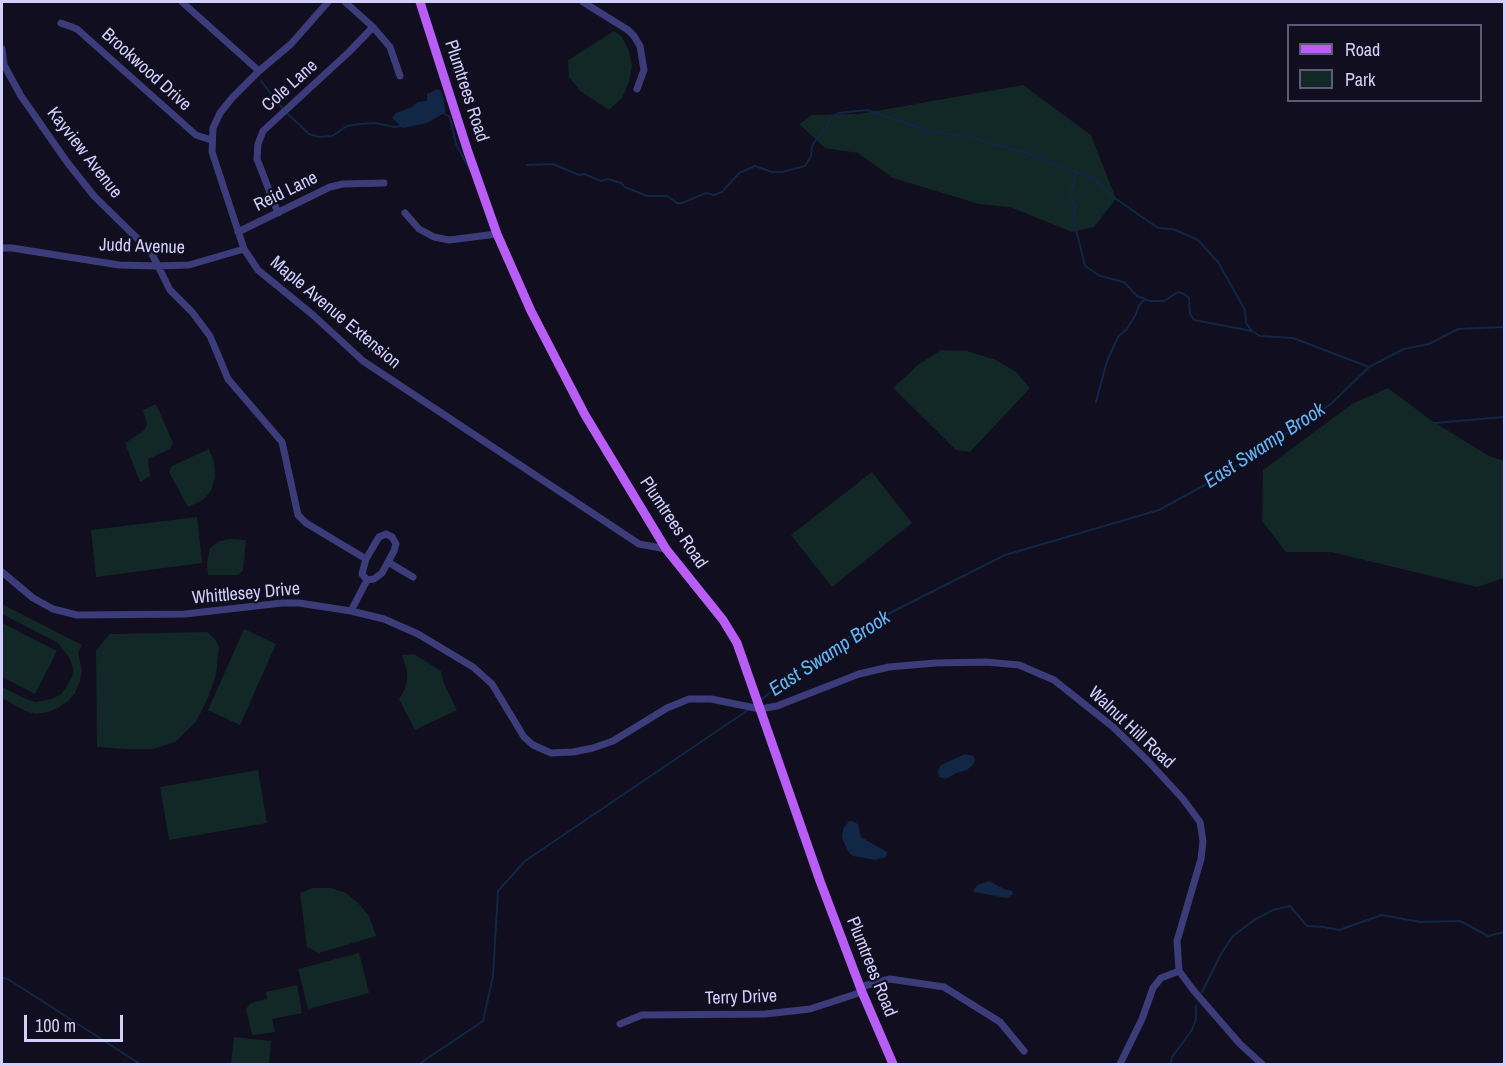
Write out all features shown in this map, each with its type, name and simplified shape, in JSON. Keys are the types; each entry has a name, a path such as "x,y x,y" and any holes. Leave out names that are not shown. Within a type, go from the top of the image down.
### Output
{"main road":[{"name":"Plumtrees Road","path":"420,2 497,234 531,311 585,415 666,549 728,628 739,649 820,881 893,1065"}],"street":[{"path":"182,2 259,71"},
{"name":"Maple Avenue Extension","path":"328,2 291,44 259,71 220,112 213,128 212,152 244,249 258,270 313,315 363,361 639,544 666,549"},
{"path":"345,2 373,27 390,47 400,76"},
{"path":"583,2 634,36 640,46 644,69 637,89"},
{"name":"Brookwood Drive","path":"61,23 77,29 196,135 211,140"},
{"name":"Cole Lane","path":"278,213 257,159 258,144 263,132 373,27"},
{"name":"Kayview Avenue","path":"2,49 4,64 21,96 61,153 94,196 151,252 170,290 204,326 228,379 282,442 298,515 306,523 366,559"},
{"name":"Reid Lane","path":"238,232 330,187 343,184 384,183"},
{"path":"405,213 419,229 434,237 449,240 497,234"},
{"name":"Judd Avenue","path":"2,248 119,265 156,266 189,265 244,249"},
{"path":"386,534 392,537 396,544 382,573 368,580 362,574 366,559 379,537 386,534"},
{"path":"388,562 413,577"},
{"name":"Whittlesey Drive","path":"2,572 33,598 53,609 77,615 185,614 282,603 351,610 401,626 473,667 492,684 524,737 533,745 551,753 573,752 614,741 667,708 689,699 711,699 759,708"},
{"path":"351,610 368,580"},
{"name":"Walnut Hill Road","path":"759,708 777,706 859,674 910,664 986,662 1019,665 1054,680 1113,727 1148,761 1183,799 1200,822 1203,841 1201,860 1177,941 1179,971"},
{"path":"1120,1065 1142,1019 1153,988 1161,978 1179,971 1240,1044 1262,1065"},
{"name":"Terry Drive","path":"620,1024 642,1015 765,1014 810,1009 890,979 944,987 1000,1022 1024,1051"}],"green space":[{"path":"614,31 622,37 629,51 632,66 629,82 622,98 609,110 580,91 569,77 568,60"},
{"path":"1023,85 1091,135 1116,199 1094,227 1072,232 1010,207 979,204 893,178 858,153 825,148 799,124 812,115 859,114"},
{"path":"941,350 967,351 996,360 1016,372 1030,388 970,452 956,450 893,388 918,365"},
{"path":"1388,388 1432,421 1489,456 1504,461 1504,578 1477,587 1331,552 1286,552 1262,521 1263,470 1352,404"},
{"path":"156,404 173,443 170,449 148,459 150,476 140,482 125,443 145,430 147,424 143,410"},
{"path":"209,449 214,462 215,477 211,491 203,500 188,507 169,472 172,466"},
{"path":"872,472 912,523 832,587 791,535"},
{"path":"197,517 202,563 96,577 91,530"},
{"path":"246,540 243,570 238,575 208,575 207,562 210,548 219,541"},
{"path":"2,604 82,645 78,653 82,670 80,681 75,693 58,708 36,714 25,711 2,698 2,687 35,702 52,699 61,694 67,686 73,669 70,659 58,643 2,614"},
{"path":"2,623 57,651 35,694 2,677"},
{"path":"244,629 276,644 240,725 208,710"},
{"path":"207,632 215,639 219,647 216,675 196,722 175,742 153,749 97,747 96,650 110,634"},
{"path":"414,654 441,671 444,684 457,710 415,730 399,699 407,681 407,670 402,655"},
{"path":"258,770 267,823 169,840 160,787"},
{"path":"313,888 331,888 346,893 369,916 376,936 319,953 307,947 300,893"},
{"path":"359,953 369,993 308,1009 298,969"},
{"path":"297,985 302,1013 272,1019 275,1032 252,1034 246,1010 248,1006 267,999 266,992"},
{"path":"234,1037 271,1041 269,1064 231,1064"}],"water":[{"path":"437,89 440,90 444,99 445,112 441,115 427,123 403,128 392,118 396,113 418,102 427,101 427,94"},
{"path":"965,754 973,756 975,760 973,765 946,779 939,777 938,770 941,765"},
{"path":"849,821 858,824 861,837 887,852 886,857 875,860 853,856 849,853 842,838 843,829"},
{"path":"989,881 1012,891 1013,894 1007,898 974,892 978,885"}],"waterway":[{"name":"East Swamp Brook","path":"261,81 283,109"},
{"name":"East Swamp Brook","path":"527,165 553,164 579,175 584,174 601,181 608,179 621,183 647,196 667,196 677,203 682,203 706,193 714,195 722,192 739,173 755,166 772,172 805,166 811,156 812,146 827,128 830,120 838,113 867,110 933,132 969,137 1029,154 1094,179 1116,199 1158,228 1173,229 1198,240 1218,262 1245,310 1246,323 1252,331 1260,336 1293,338 1369,367"},
{"name":"East Swamp Brook","path":"287,113 309,134 319,137 332,136 347,126 359,124 401,126"},
{"name":"East Swamp Brook","path":"443,113 450,117 456,144 470,170"},
{"path":"1077,172 1070,195 1076,207 1073,217 1085,266 1100,276 1124,282 1137,296 1150,301 1164,301 1178,292 1184,294 1189,298 1190,314 1194,320 1252,331"},
{"path":"1096,402 1107,361 1118,337 1127,329 1139,305 1145,299"},
{"name":"East Swamp Brook","path":"760,701 780,684 868,624 1005,555 1159,510 1223,475 1331,404 1369,367 1404,349 1429,344 1458,329 1504,327"},
{"path":"1435,423 1504,417"},
{"name":"East Swamp Brook","path":"419,1064 483,1021 493,976 498,891 525,861 751,708"},
{"path":"1202,992 1233,936 1254,920 1273,910 1290,906 1307,926 1339,930 1382,915 1420,922 1460,921 1488,936 1504,932"},
{"name":"East Swamp Brook","path":"2,978 8,979 140,1064"},
{"path":"1171,1064 1172,1057 1192,1030 1196,1019 1196,1006"}]}
